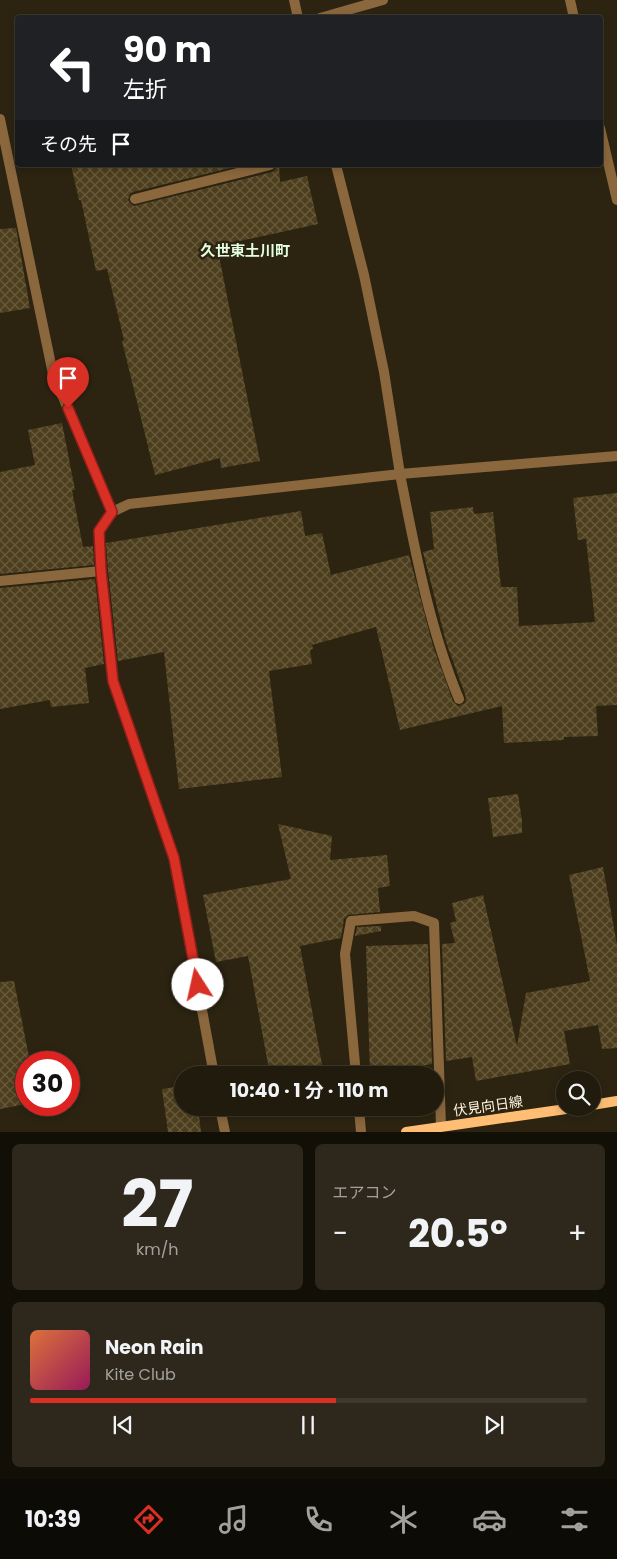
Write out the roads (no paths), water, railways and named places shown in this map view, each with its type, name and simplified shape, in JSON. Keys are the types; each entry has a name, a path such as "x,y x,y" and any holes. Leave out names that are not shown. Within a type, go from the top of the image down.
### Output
{"main road":[{"path":"601,1104 617,1101"},
{"name":"伏見向日線","path":"406,1132 556,1110"}],"street":[{"path":"294,0 297,15"},
{"path":"330,15 383,0"},
{"path":"570,0 573,15"},
{"path":"0,119 53,374 112,512"},
{"path":"603,141 617,200"},
{"path":"135,199 262,167"},
{"path":"337,167 364,275 384,372 400,474 415,551 446,668 459,699"},
{"path":"212,1066 174,858 113,681 101,571 99,531 112,512 129,504 400,474 617,456"},
{"path":"0,581 101,571"},
{"path":"355,1066 345,954 351,921 414,916 434,923 439,1066"},
{"path":"222,1116 225,1132"},
{"path":"360,1116 362,1132"},
{"path":"441,1116 441,1126"}],"district":[{"name":"久世東土川町","path":"245,251"}]}
